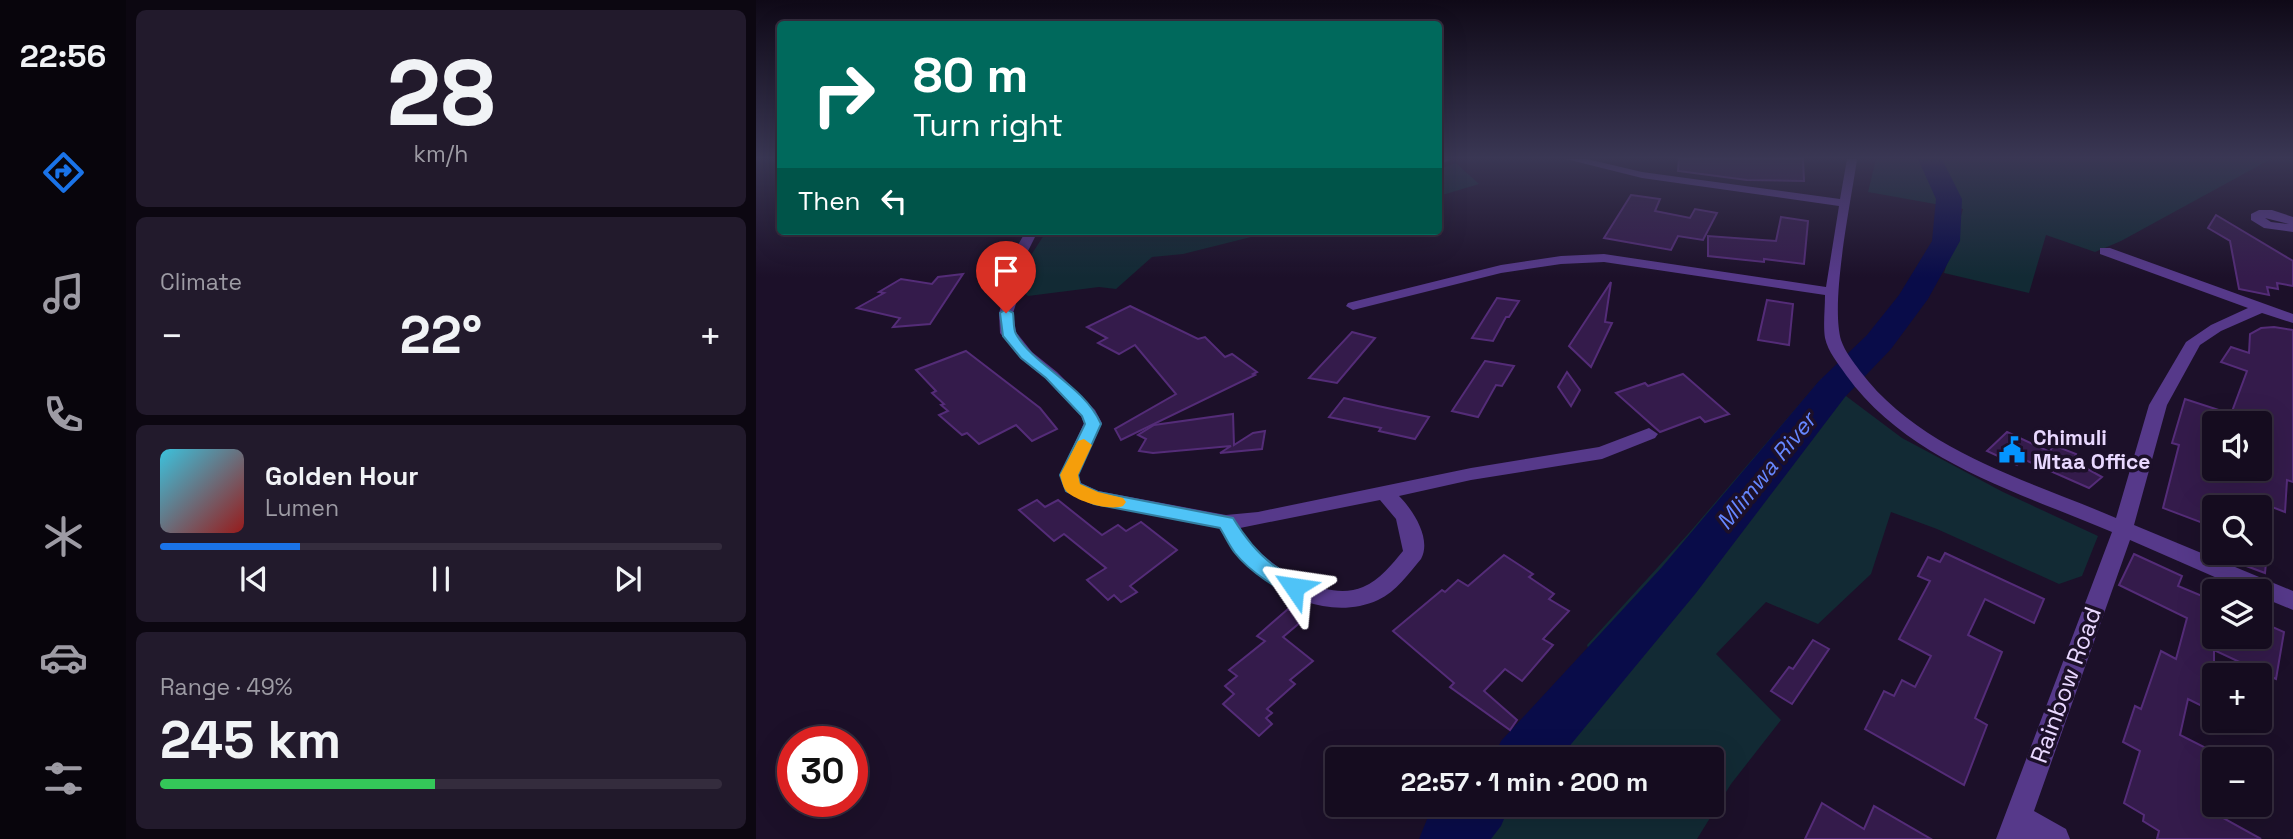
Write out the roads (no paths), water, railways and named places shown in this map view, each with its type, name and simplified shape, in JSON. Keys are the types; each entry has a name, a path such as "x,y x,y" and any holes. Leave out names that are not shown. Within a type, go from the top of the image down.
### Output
{"street":[{"path":"1809,198 1844,203"},
{"path":"1845,198 1832,292 1833,338 1840,355 1865,389 1893,417 1948,454 2293,601"},
{"path":"2293,221 2272,214 2259,214 2255,217 2268,225 2293,228"},
{"path":"1030,235 1019,255 1015,285 1006,313 1008,333 1026,355 1051,375 1089,414 1093,424 1069,475 1073,487 1094,497 1226,522 1258,519 1383,491 1602,453 1650,434"},
{"path":"2105,251 2293,319"},
{"path":"1353,306 1501,269 1561,260 1604,258 1832,292"},
{"name":"Rainbow Road","path":"2014,828 2123,530 2158,405 2194,342 2216,328 2262,307"},
{"path":"1226,522 1242,549 1267,571 1294,587 1337,601 1370,594 1395,574 1414,553 1412,527 1404,512 1383,491"},
{"path":"2014,828 2056,839"}],"waterway":[{"name":"Mlimwa River","path":"1532,747 1679,580 1832,389 1879,342 1912,299 1946,241 1949,198"},
{"name":"Mlimwa River","path":"1450,839 1469,817"}],"place":[{"name":"Chimuli Mtaa Office","path":"2012,450"}]}
